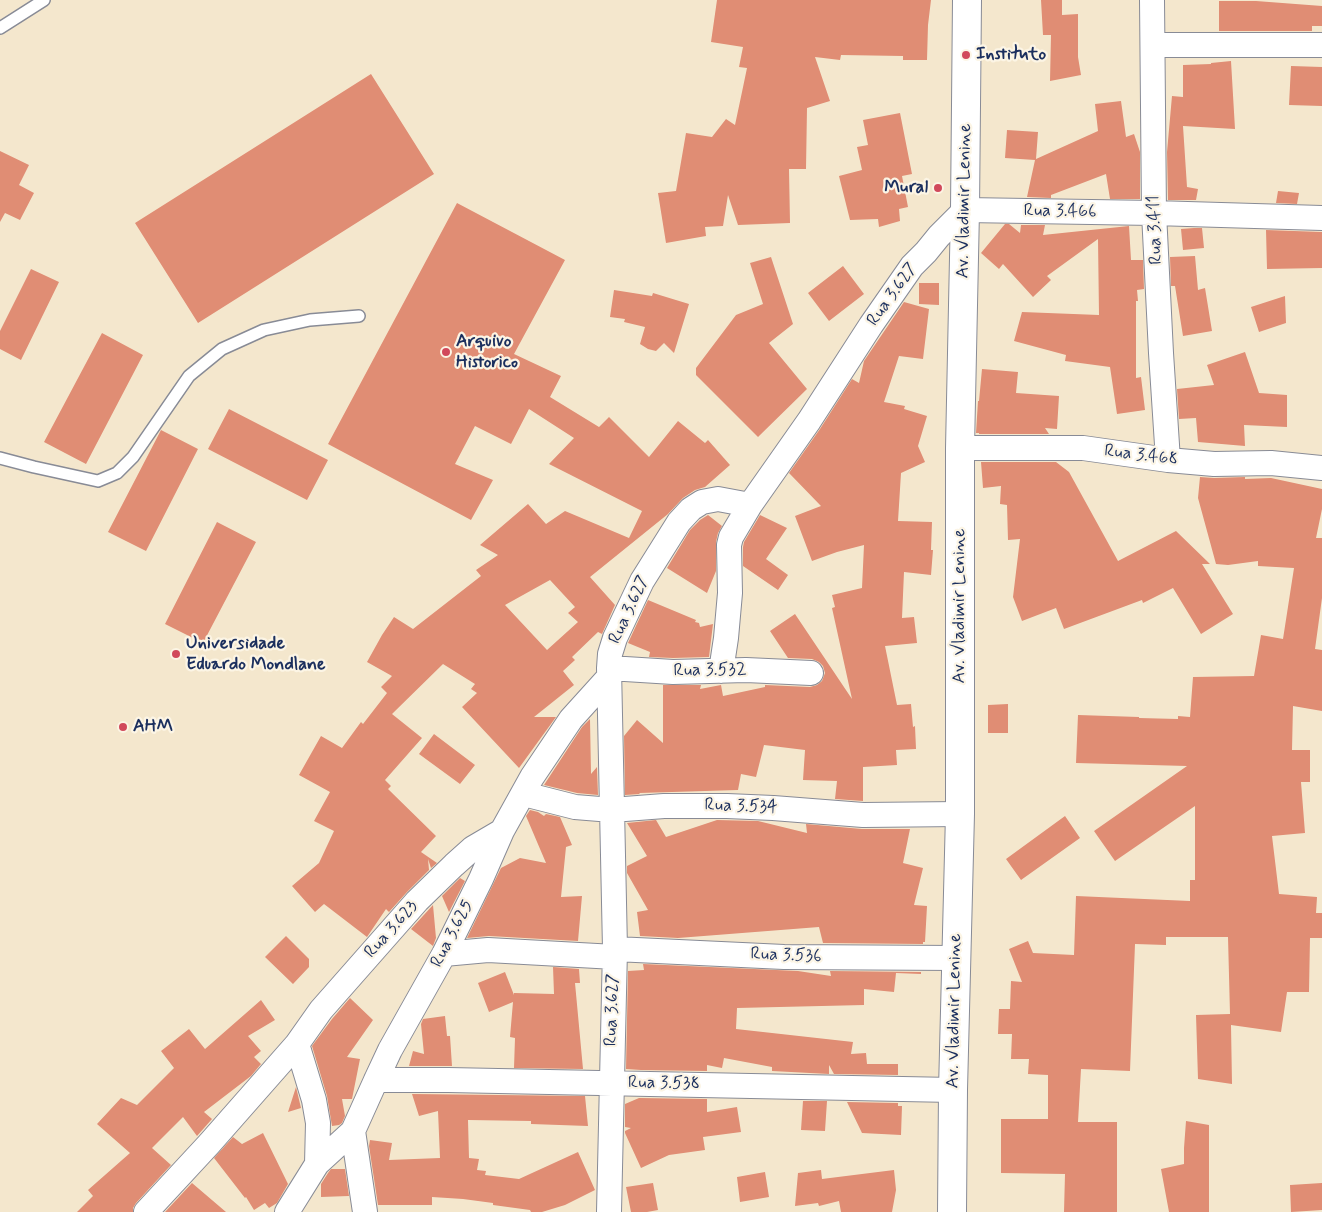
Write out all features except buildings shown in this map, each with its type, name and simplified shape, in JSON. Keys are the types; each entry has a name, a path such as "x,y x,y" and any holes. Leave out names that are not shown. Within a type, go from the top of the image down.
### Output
{"main road":[{"name":"Av. Vladimir Lenine","path":"952,1212 960,814 960,448 967,0"}],"street":[{"name":"Rua 3.411","path":"1152,0 1154,213 1168,460"},
{"path":"1153,45 1322,45"},
{"name":"Rua 3.466","path":"965,210 1322,218"},
{"name":"Rua 3.627","path":"609,1212 615,953 609,673 610,654 615,638 642,581 679,522 691,509 702,502 718,499 750,506 912,266 965,210"},
{"name":"Rua 3.468","path":"960,448 1084,448 1168,460 1214,464 1270,462 1322,468"},
{"path":"721,671 730,592 729,545 731,537 750,506"},
{"name":"Rua 3.532","path":"609,673 746,670 811,673"},
{"name":"Rua 3.625","path":"353,1130 390,1050 444,954 502,832 532,777 571,719 609,673"},
{"name":"Rua 3.534","path":"524,794 574,807 612,810 664,806 727,806 863,814 960,814"},
{"name":"Rua 3.623","path":"146,1212 297,1044 321,1010 417,902 474,848 502,832"},
{"name":"Rua 3.536","path":"444,954 488,950 784,957 957,958"},
{"path":"297,1044 314,1100 318,1123 317,1164"},
{"name":"Rua 3.538","path":"376,1080 953,1090"},
{"path":"287,1212 317,1164 353,1130"},
{"path":"353,1130 365,1212"}],"lane":[{"path":"0,28 44,0"},
{"path":"0,458 98,481 116,473 133,457 189,376 222,349 264,330 310,320 359,316"}],"place":[{"name":"Instituto","path":"966,55"},
{"name":"Mural","path":"938,188"},
{"name":"Arquivo Historico","path":"446,352"},
{"name":"Universidade Eduardo Mondlane","path":"176,654"},
{"name":"AHM","path":"123,727"}]}
